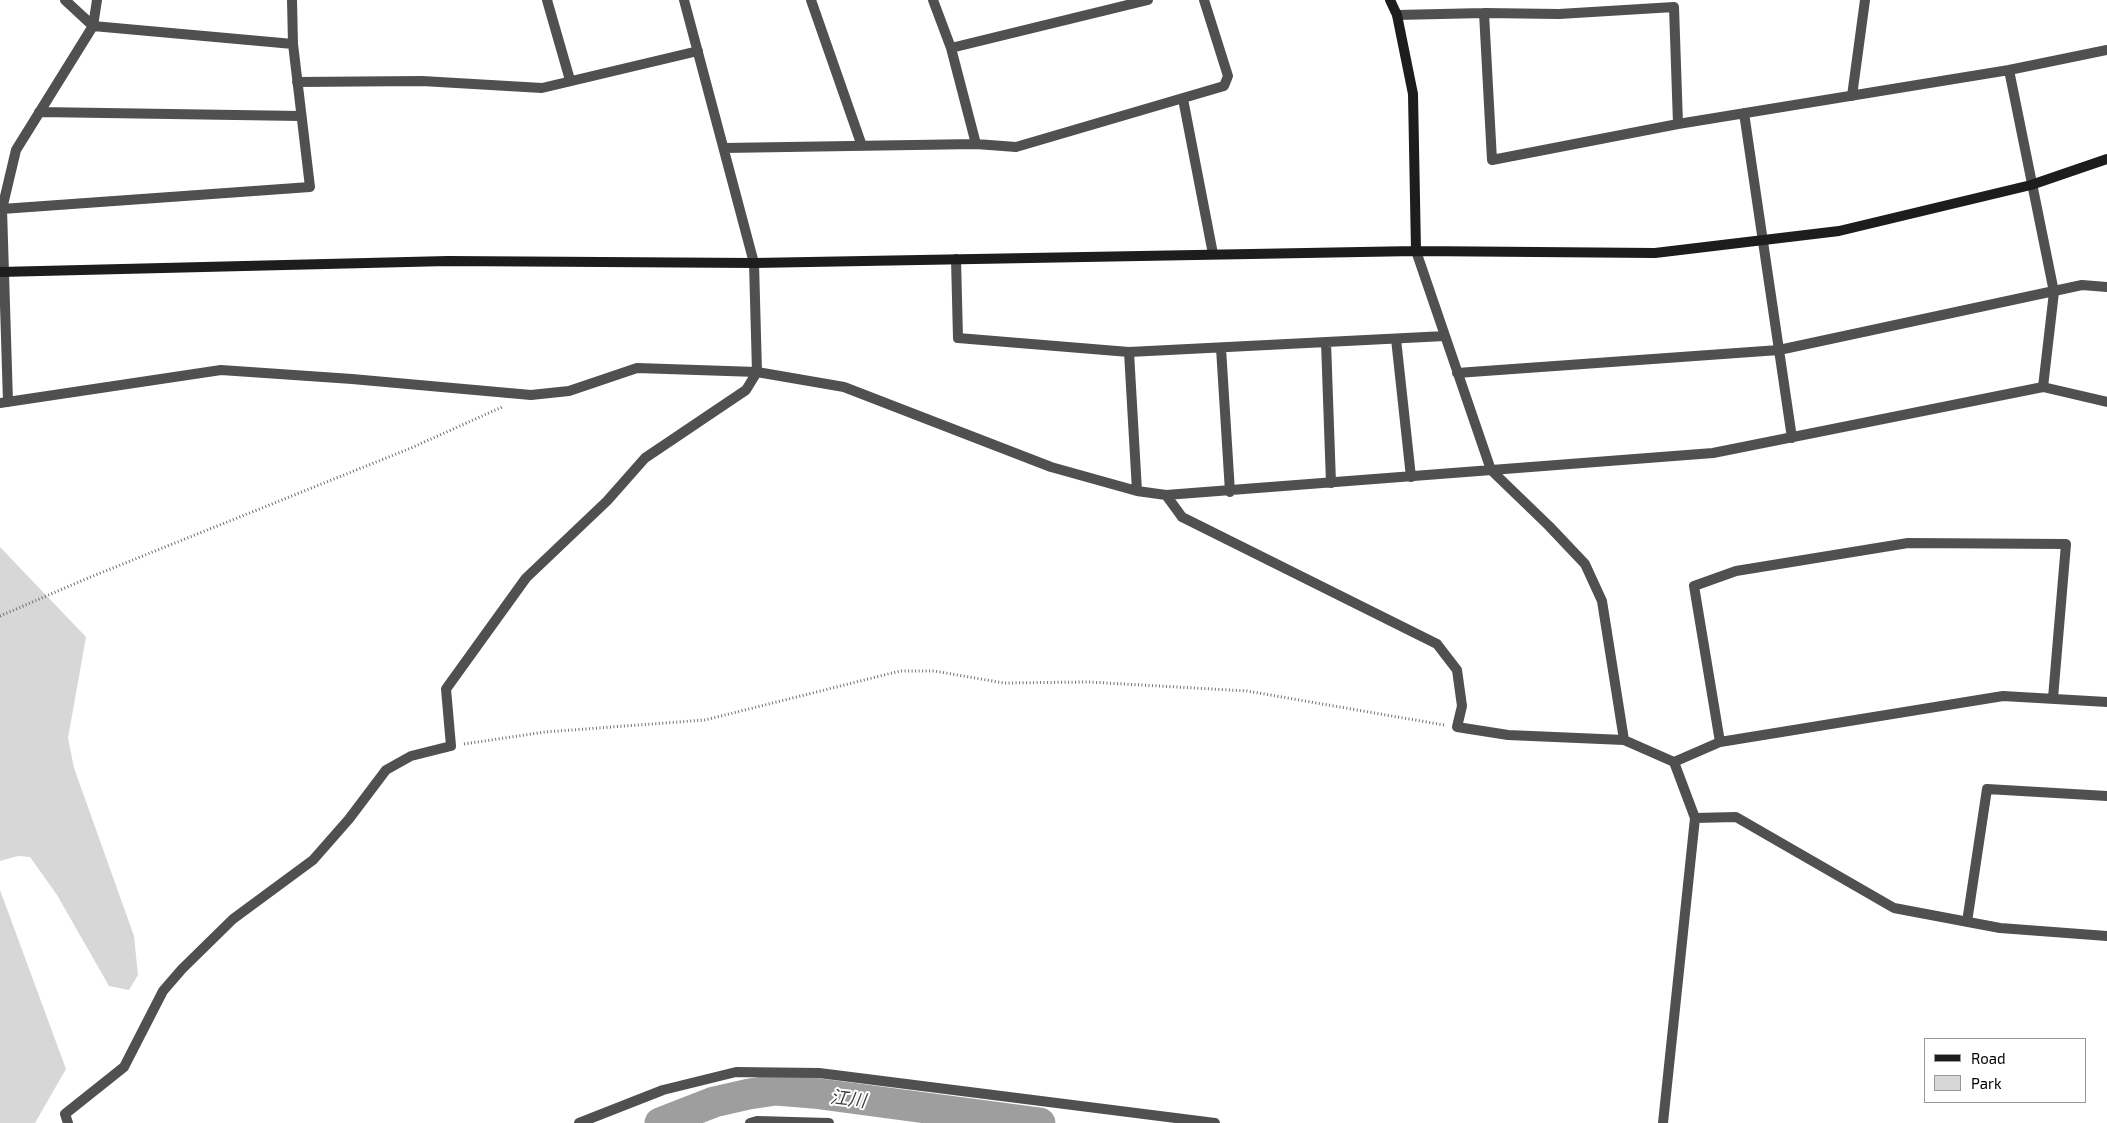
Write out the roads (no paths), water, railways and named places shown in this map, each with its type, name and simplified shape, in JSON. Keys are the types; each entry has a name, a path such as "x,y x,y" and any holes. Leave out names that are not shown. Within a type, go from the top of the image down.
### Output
{"street":[{"path":"65,0 93,26 292,44"},
{"path":"97,0 93,26 16,150 2,209 4,402 221,370 352,378 531,395 569,391 637,368 757,372 844,387 1051,467 1137,491 1166,495 1230,492 1713,453 2043,386 2107,402"},
{"path":"2,209 310,187 292,44 292,0"},
{"path":"547,0 570,80"},
{"path":"68,1123 65,1114 124,1067 163,991 182,969 233,919 313,860 349,819 386,770 411,756 451,746 446,689 526,578 608,501 646,458 746,390 757,372 754,263 684,0"},
{"path":"811,0 862,146"},
{"path":"933,0 951,48 976,144"},
{"path":"951,48 1148,0"},
{"path":"724,148 976,144 1016,146 1183,99 1224,86 1228,76 1204,0"},
{"path":"1390,0 1397,15 1413,94 1416,250 1491,470 1584,564 1602,601 1624,740"},
{"path":"1852,96 1865,0"},
{"path":"1397,15 1559,14 1674,7 1678,124"},
{"path":"1484,13 1492,160 1678,124 2009,70 2107,50"},
{"path":"297,82 422,81 542,88 698,51"},
{"path":"2009,70 2054,292 2043,386"},
{"path":"1183,99 1213,254"},
{"path":"40,112 301,116"},
{"path":"1744,114 1792,438"},
{"path":"2,272 448,261 754,263 1416,250 1655,253 1839,231 2031,185 2107,159"},
{"path":"956,260 958,338 1129,352 1445,336"},
{"path":"1457,372 1779,350 2082,285 2107,287"},
{"path":"1396,339 1411,477"},
{"path":"1326,342 1331,483"},
{"path":"1221,348 1230,492"},
{"path":"1129,352 1137,491"},
{"path":"1166,495 1182,517 1437,644 1457,670 1462,706 1457,727 1508,735 1624,740 1674,762 1695,818 1663,1123"},
{"path":"1720,742 1694,586 1736,571 1908,543 2066,544 2053,698"},
{"path":"1674,762 1720,742 2003,696 2107,702"},
{"path":"1967,922 1987,789 2107,796"},
{"path":"1695,818 1736,818 1894,908 2000,928 2107,936"},
{"path":"579,1123 663,1090 736,1072 819,1073 1215,1123"},
{"path":"750,1123 757,1121 829,1123"}],"waterway":[{"name":"江川","path":"660,1123 714,1102 776,1090 813,1093 1040,1123"}]}
